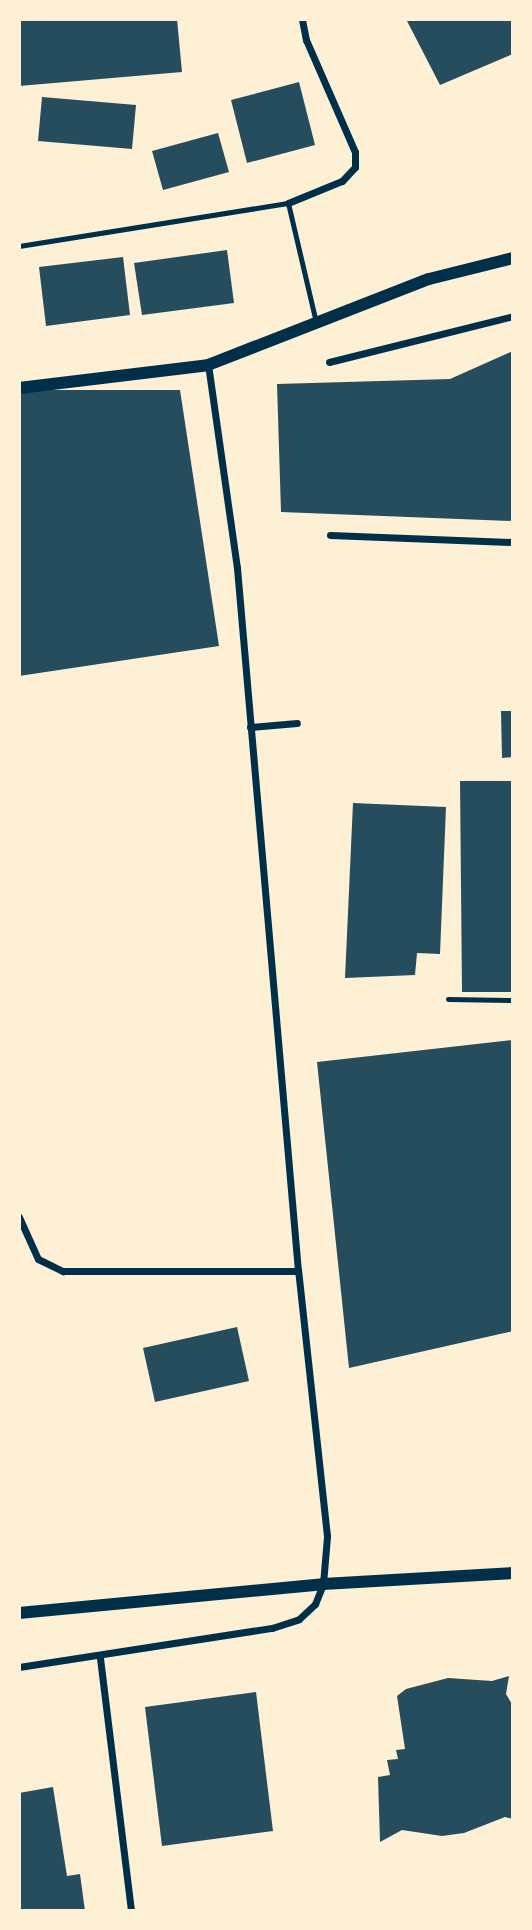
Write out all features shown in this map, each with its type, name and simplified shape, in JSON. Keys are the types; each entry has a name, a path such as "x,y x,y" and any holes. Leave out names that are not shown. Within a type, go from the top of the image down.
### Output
{"street":[{"path":"288,203 342,181 355,167 355,152 306,40 302,19"},
{"path":"19,388 208,365 317,325 429,279 513,258"},
{"path":"329,362 513,316"},
{"path":"19,1667 100,1658 272,1628 299,1619 315,1604 323,1584 327,1536 298,1271 237,568 208,365"},
{"path":"330,535 513,542"},
{"path":"250,727 297,723"},
{"path":"19,1217 38,1259 62,1271 298,1271"},
{"path":"19,1613 323,1584 513,1573"},
{"path":"100,1658 131,1911"}],"lane":[{"path":"19,246 288,203 317,325"},
{"path":"448,999 513,1000"}],"building":[{"path":"19,19 177,19 182,72 19,86"},
{"path":"406,19 513,19 513,54 440,85"},
{"path":"299,82 315,145 247,163 231,100"},
{"path":"42,97 136,105 132,149 38,141"},
{"path":"218,133 229,172 163,190 152,151"},
{"path":"227,250 234,303 142,315 134,263"},
{"path":"123,257 130,315 46,326 39,267"},
{"path":"513,351 513,521 281,512 277,384 450,379"},
{"path":"19,390 180,390 219,646 19,676"},
{"path":"501,711 513,711 513,757 502,758"},
{"path":"460,781 513,781 513,992 462,992"},
{"path":"353,803 446,807 440,954 417,953 415,975 345,978"},
{"path":"513,1040 513,1331 349,1368 317,1062"},
{"path":"237,1327 249,1381 155,1402 143,1348"},
{"path":"509,1676 506,1694 513,1706 513,1819 505,1817 464,1833 442,1836 402,1830 380,1842 378,1777 390,1775 387,1760 398,1759 396,1750 405,1749 397,1696 406,1689 448,1678 492,1681"},
{"path":"256,1692 273,1831 162,1846 145,1707"},
{"path":"53,1787 67,1876 80,1874 85,1911 19,1911 19,1793"}]}
